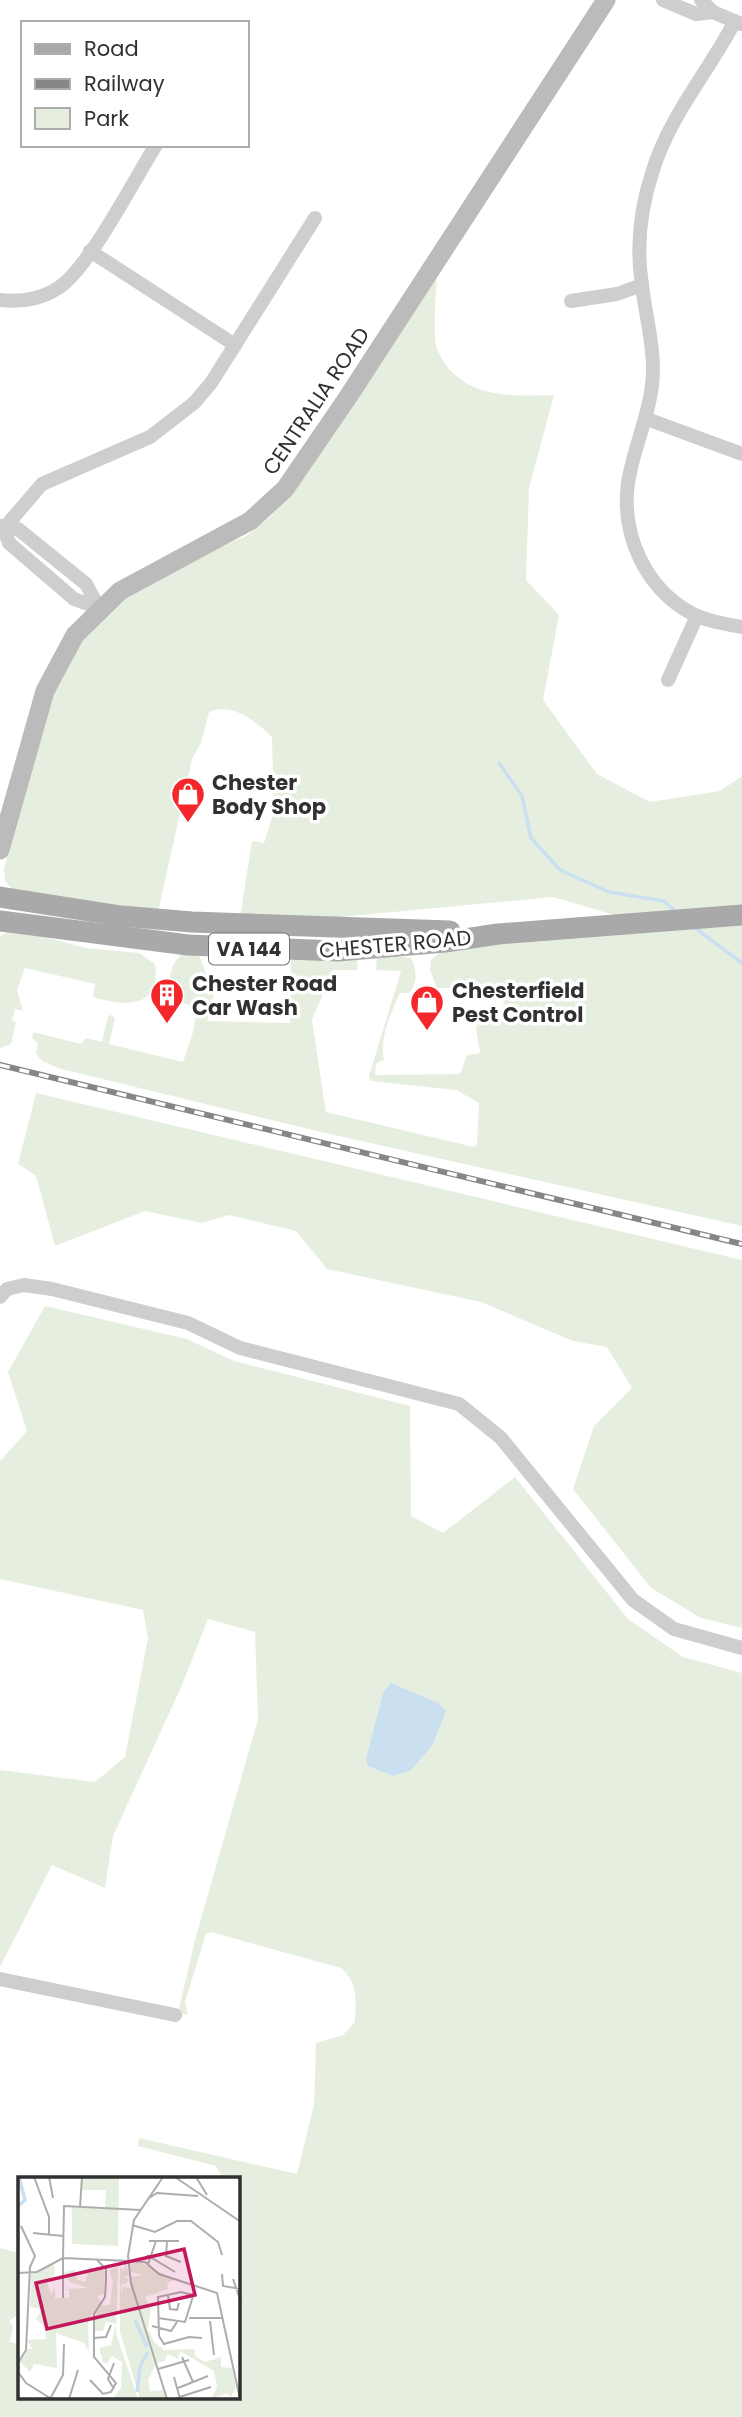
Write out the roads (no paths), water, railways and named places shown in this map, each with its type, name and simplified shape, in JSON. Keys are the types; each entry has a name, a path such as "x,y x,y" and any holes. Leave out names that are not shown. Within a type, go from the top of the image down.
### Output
{"main road":[{"name":"CHESTER ROAD","path":"0,897 121,916 192,922 498,934"},
{"name":"CHESTER ROAD","path":"0,921 133,940 284,950 392,948 498,934 742,915"}],"street":[{"name":"CENTRALIA ROAD","path":"0,850 45,691 64,651 99,608 144,575 250,521 285,489 348,397 606,0"},
{"path":"663,0 696,13 713,12"},
{"path":"701,0 713,12 738,23 661,146 645,200 641,229 642,285 653,371 647,419 628,484 627,505 632,540 639,558 660,589 697,616 742,627"},
{"path":"0,300 25,301 53,291 66,281 90,251 155,147"},
{"path":"1,529 34,491 56,475 128,448 174,421 211,383 315,218"},
{"path":"90,251 235,345"},
{"path":"571,301 617,294 642,285"},
{"path":"647,419 742,454"},
{"path":"1,529 19,529 86,584 99,608"},
{"path":"668,680 697,616"},
{"path":"0,1297 7,1289 24,1285 52,1289 188,1323 240,1348 459,1404 500,1438 633,1600 674,1629 742,1648"},
{"path":"0,1979 175,2015"}],"water":[{"path":"391,1683 438,1703 446,1711 432,1746 410,1771 393,1776 368,1766 366,1759 383,1693"}],"waterway":[{"path":"499,763 522,796 531,838 560,870 609,892 664,901 675,911"},
{"path":"695,928 742,963"}],"railway":[{"path":"0,1065 742,1244"}],"place":[{"name":"Chester Body Shop","path":"188,824"},
{"name":"Chester Road Car Wash","path":"167,1025"},
{"name":"Chesterfield Pest Control","path":"427,1032"}]}
